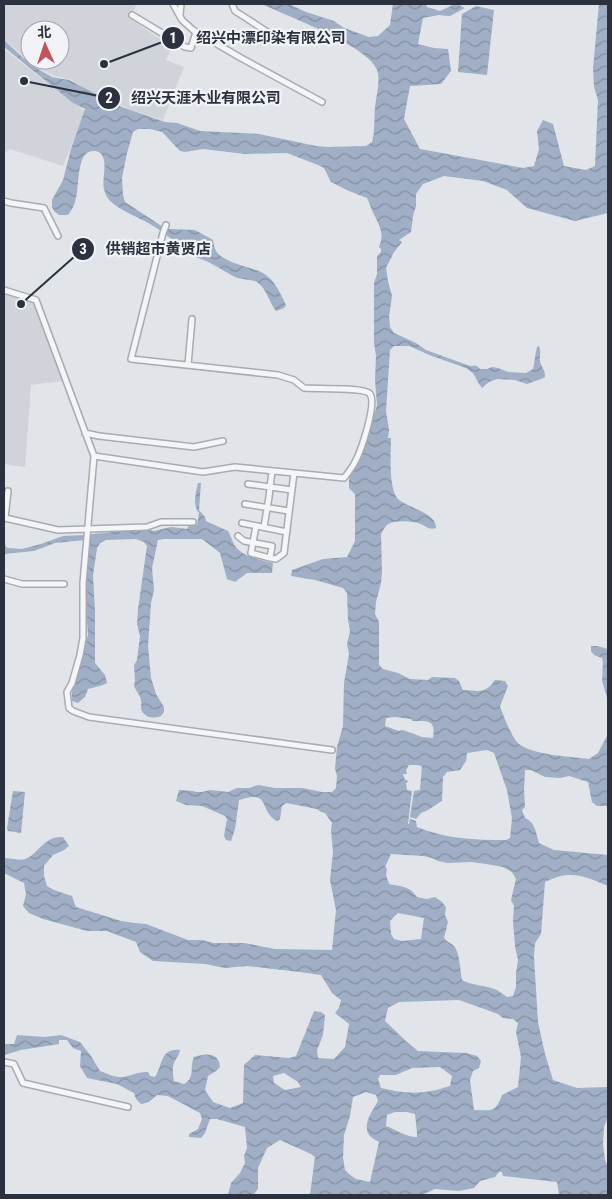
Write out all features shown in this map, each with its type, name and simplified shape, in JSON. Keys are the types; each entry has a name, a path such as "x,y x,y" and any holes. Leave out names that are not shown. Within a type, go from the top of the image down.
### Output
{"street":[{"path":"173,4 182,20 196,32 322,102"},
{"path":"180,16 181,4"},
{"path":"232,4 234,11 269,33"},
{"path":"132,15 185,47 191,48 196,32"},
{"path":"4,201 44,208 58,236"},
{"path":"94,456 202,472 235,467 344,478 355,462 367,431 371,406 369,394 358,390 304,388 294,380 278,375 131,359 166,226"},
{"path":"4,290 36,300 94,456 83,583 83,638 72,683 67,692 69,708 89,717 332,750"},
{"path":"188,365 192,319"},
{"path":"86,433 194,448 223,441"},
{"path":"264,527 272,471"},
{"path":"256,526 251,553 276,560 284,553 294,473"},
{"path":"248,484 292,490"},
{"path":"8,491 5,518 58,530 88,531 147,528 161,522 193,522"},
{"path":"245,504 289,511"},
{"path":"242,523 286,532"},
{"path":"238,536 244,541 272,546 270,558"},
{"path":"4,579 22,584 64,584"},
{"path":"4,1062 14,1064 23,1083 128,1107"}],"shaded area":[{"path":"4,4 137,4 129,18 172,47 166,60 184,67 163,120 132,110 69,79 55,76 42,70 70,70 70,20 20,20 20,53 4,39"},
{"path":"4,49 20,61 20,70 31,70 85,112 63,166 10,149 4,153"},
{"path":"4,293 34,303 63,381 31,385 25,467 4,464"}],"water":[{"path":"262,4 289,4 369,37 378,36 390,25 393,4 426,4 427,7 440,11 455,4 465,8 450,16 439,15 423,18 418,44 448,49 451,71 441,84 410,86 404,119 420,149 523,168 534,166 539,149 537,131 543,120 553,124 564,166 586,170 595,166 598,100 594,87 593,68 599,4 608,4 608,213 575,221 527,208 507,190 483,181 444,176 423,184 416,194 416,206 411,232 399,240 402,242 394,252 386,268 392,296 389,317 390,327 394,333 426,350 470,366 476,366 480,369 492,367 508,372 526,373 533,369 537,347 539,346 540,362 545,377 527,384 515,380 497,379 489,382 482,388 473,373 466,368 409,346 394,346 390,350 386,411 389,430 388,438 391,438 393,487 398,499 432,518 436,528 404,521 391,523 385,527 381,534 382,572 375,614 379,622 379,665 383,669 410,679 428,680 432,677 455,678 459,681 463,690 482,691 488,688 495,680 505,681 508,686 500,706 514,737 525,748 553,755 589,759 598,753 608,734 607,806 597,806 592,802 588,782 569,776 560,778 545,777 531,770 525,770 525,807 522,810 525,818 533,825 539,843 554,850 608,855 608,886 589,878 573,875 556,877 545,882 541,934 535,943 534,957 538,1022 553,1080 577,1088 608,1087 608,1117 604,1127 603,1144 608,1167 608,1195 559,1195 557,1182 503,1176 502,1172 499,1172 495,1177 480,1181 474,1188 459,1191 435,1189 422,1195 310,1195 315,1157 280,1140 267,1148 258,1168 258,1189 254,1194 228,1195 231,1183 240,1173 245,1163 244,1156 247,1148 245,1127 217,1119 210,1119 201,1138 189,1137 189,1134 198,1129 202,1119 200,1113 168,1096 157,1095 149,1102 141,1104 136,1099 134,1093 117,1084 87,1078 80,1066 81,1051 73,1048 67,1040 59,1040 59,1044 21,1050 4,1055 4,1044 14,1044 17,1035 45,1037 61,1035 80,1042 100,1071 120,1077 148,1072 150,1076 155,1077 165,1054 174,1050 180,1050 173,1065 173,1077 174,1081 184,1084 190,1078 194,1057 211,1055 217,1059 220,1067 208,1076 205,1090 213,1102 230,1108 243,1103 244,1065 255,1055 289,1058 296,1056 314,1011 325,1015 323,1035 317,1050 318,1058 334,1059 345,1047 349,1024 335,1013 339,1008 341,1000 332,993 321,975 247,966 225,968 205,964 153,961 140,952 136,942 107,931 87,931 43,919 29,913 23,906 26,894 24,883 4,873 4,858 25,859 51,839 63,837 69,846 53,855 44,866 44,876 47,886 72,896 76,907 121,921 146,924 188,940 202,940 213,943 244,943 275,949 332,950 336,910 330,880 333,852 332,823 325,813 317,809 286,803 282,806 280,819 277,821 271,817 261,799 249,797 239,800 235,829 231,841 226,840 224,836 227,819 225,816 202,806 186,805 176,801 179,790 228,792 237,788 249,788 258,785 275,788 302,788 322,792 332,792 336,788 337,747 343,726 344,683 349,654 347,644 350,631 347,593 343,588 291,576 292,570 323,559 347,557 355,541 355,494 349,488 350,473 357,463 377,405 374,283 377,274 377,256 381,252 379,247 382,237 380,228 367,198 331,182 324,168 318,165 287,153 245,154 203,149 180,151 162,132 150,129 138,129 133,132 122,178 125,202 163,227 195,230 213,240 216,251 225,259 263,273 277,287 286,305 284,308 276,311 263,288 257,282 235,277 191,255 159,229 113,203 106,196 103,185 104,162 101,153 96,151 90,152 82,159 75,202 68,215 59,215 52,207 52,200 63,180 71,149 85,109 73,103 32,70 40,70 52,77 69,80 122,107 165,122 177,123 200,131 259,134 316,146 366,146 372,142 374,134 379,79 377,70 371,61 359,51 326,32","holes":["395,717 430,722 434,732 433,738 422,737 385,726 386,718","487,750 494,753 507,790 512,818 510,838 506,840 461,838 438,834 417,827 416,821 410,819 408,824 412,791 407,790 406,783 408,782 403,774 407,774 406,770 409,765 422,766 420,790 414,791 410,817 416,819 421,813 442,801 443,777 447,772 460,770 466,761 467,753","391,854 423,856 448,863 471,862 486,864 503,867 512,872 516,879 511,900 514,906 513,922 518,960 516,987 513,996 507,997 493,988 462,980 456,949 444,938 448,922 445,915 446,907 435,897 427,899 417,897 408,888 389,884 386,875 387,868 385,867","398,913 424,918 421,939 402,941 394,939 391,934 390,921","459,1000 498,1014 503,1018 513,1019 518,1023 516,1032 521,1057 518,1087 502,1095 492,1110 474,1110 470,1080 473,1071 479,1068 481,1061 477,1056 466,1053 418,1051 385,1021 388,1008 399,1002","440,1067 452,1076 450,1086 423,1092 407,1092 381,1088 378,1079 380,1075 396,1075 412,1068","284,1073 298,1082 301,1087 285,1090 274,1083 273,1076","366,1092 376,1095 378,1101 367,1122 369,1135 379,1142 370,1182 356,1179 345,1170 343,1158 344,1135 353,1097","395,1112 415,1114 417,1137 405,1135 386,1126 387,1115"]},
{"path":"476,6 494,10 487,75 458,72 462,14"},
{"path":"4,40 20,55 20,60 4,47"},
{"path":"198,483 201,483 199,510 206,521 228,531 238,550 253,558 273,563 272,573 247,573 235,582 227,579 220,553 202,539 158,540 152,568 154,590 151,603 148,646 151,678 156,694 164,707 164,712 161,716 150,717 142,712 140,697 134,686 134,665 137,660 140,636 137,624 138,609 147,546 144,542 136,539 106,540 100,543 97,548 93,576 95,663 105,675 107,683 88,689 85,697 78,703 72,701 72,689 88,635 85,598 85,540 55,543 34,551 4,554 4,542 8,548 22,549 63,536 145,529 154,531 171,527 187,529 189,525 197,525 199,513 195,498"},
{"path":"591,646 608,649 608,701 602,681 602,658 594,655 591,651"},
{"path":"13,791 25,792 21,833 8,831 7,828"}],"place":[{"name":"绍兴中漂印染有限公司","path":"104,64"},
{"name":"绍兴天涯木业有限公司","path":"24,81"},
{"name":"供销超市黄贤店","path":"21,304"}]}
